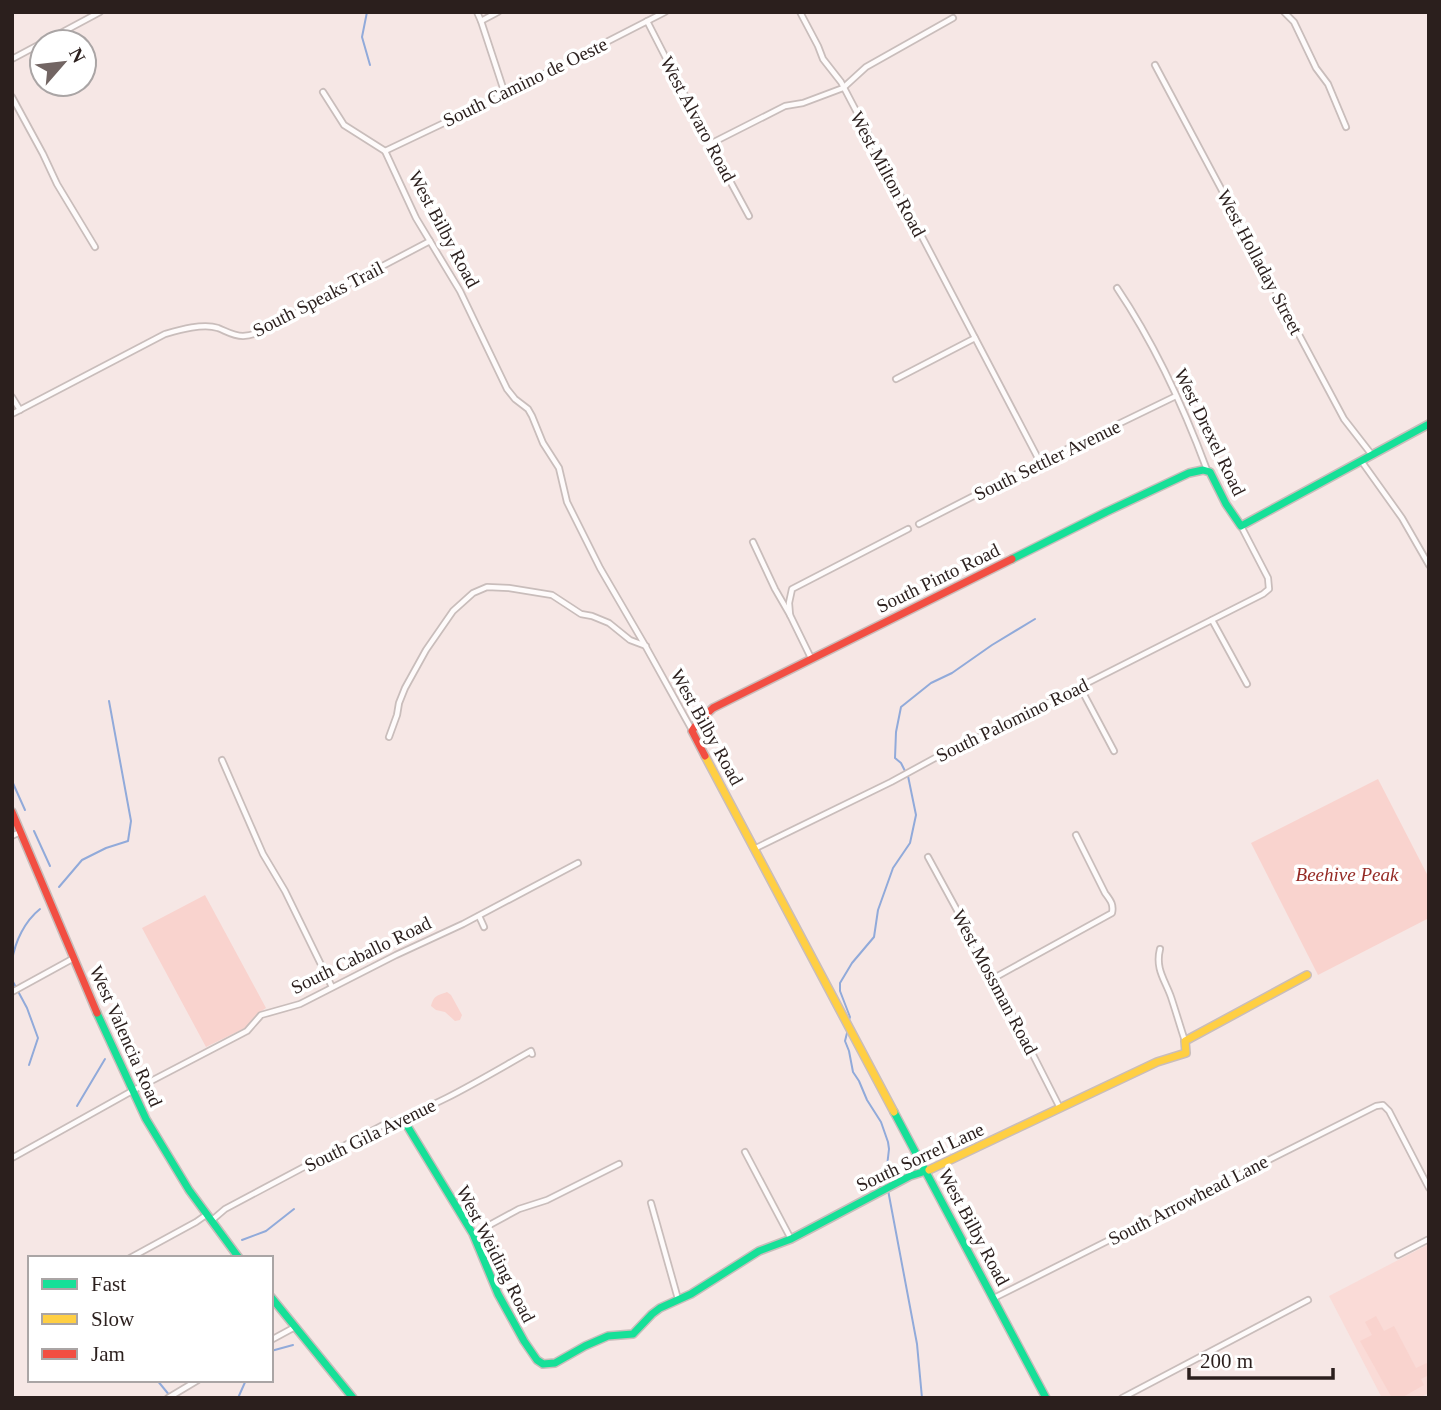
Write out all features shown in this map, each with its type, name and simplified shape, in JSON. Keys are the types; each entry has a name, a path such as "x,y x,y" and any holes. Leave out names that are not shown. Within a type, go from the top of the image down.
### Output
{"street":[{"path":"71,28 100,12"},
{"path":"477,12 505,94"},
{"path":"481,21 498,12"},
{"name":"South Camino de Oeste","path":"385,151 505,94 665,12"},
{"name":"West Milton Road","path":"800,12 823,59 837,76 1040,462"},
{"path":"1284,12 1294,22 1316,68 1328,84 1346,127"},
{"path":"710,144 785,106 803,103 843,88 866,67 953,18"},
{"name":"West Alvaro Road","path":"647,21 749,216"},
{"path":"12,59 28,51"},
{"name":"West Holladay Street","path":"1155,65 1344,419 1372,455"},
{"path":"323,92 344,125 385,151"},
{"path":"12,96 57,184 95,247"},
{"name":"West Bilby Road","path":"385,151 416,218 463,298 507,389 528,409 543,443 559,468 568,502 600,568 755,848 1046,1398"},
{"name":"South Speaks Trail","path":"12,414 165,334 189,328 215,327 229,334 243,336 261,331 430,241"},
{"name":"West Drexel Road","path":"1117,288 1135,315 1176,396 1207,470 1213,476 1268,578 1267,591"},
{"path":"896,379 975,338"},
{"name":"South Settler Avenue","path":"919,524 1176,396"},
{"path":"12,397 20,410"},
{"path":"1241,526 1429,424"},
{"path":"1361,461 1402,518 1429,565"},
{"name":"South Pinto Road","path":"692,731 697,721 707,712 969,579 1155,488 1194,471 1207,470"},
{"path":"790,615 792,589 908,529"},
{"path":"753,542 812,659"},
{"path":"388,737 405,688 426,650 453,611 473,593 487,587 552,595 581,614 609,624 630,640 646,647"},
{"name":"South Palomino Road","path":"755,848 1267,591"},
{"path":"1212,620 1247,684"},
{"path":"1080,687 1114,751"},
{"path":"222,760 263,853 285,891 332,987"},
{"name":"West Valencia Road","path":"12,812 16,834 132,1091 164,1151 238,1256"},
{"path":"994,978 1112,914 1114,908 1111,900 1076,835"},
{"name":"West Mossman Road","path":"928,857 1060,1108"},
{"name":"South Caballo Road","path":"12,1158 247,1031 261,1015 300,1004 479,916 578,863"},
{"path":"479,916 484,927"},
{"path":"1160,949 1160,970 1185,1041"},
{"path":"12,992 74,958"},
{"name":"South Sorrel Lane","path":"543,1364 555,1363 608,1336 633,1334 652,1314 691,1294 759,1251 791,1240 899,1182 1157,1062 1186,1053 1185,1041 1307,975"},
{"name":"South Gila Avenue","path":"134,1256 383,1125 403,1119 532,1053"},
{"name":"South Arrowhead Lane","path":"994,1298 1377,1106 1383,1105 1389,1111 1429,1188"},
{"name":"West Weiding Road","path":"403,1119 473,1234 501,1300 531,1353 543,1364"},
{"path":"745,1152 791,1240"},
{"path":"473,1234 519,1209 547,1200 619,1164"},
{"path":"651,1203 678,1300"},
{"path":"1398,1255 1429,1239"},
{"path":"273,1300 353,1398"},
{"path":"1122,1398 1308,1300"},
{"path":"273,1339 295,1327"},
{"path":"168,1398 195,1382"}],"shaded area":[{"path":"1429,1244 1429,1393 1419,1398 1382,1398 1329,1296"}],"green space":[{"name":"Beehive Peak","path":"1378,779 1429,878 1429,918 1318,975 1251,843"},
{"path":"205,895 266,1008 245,1028 206,1047 142,928"},
{"path":"447,992 462,1015 460,1020 455,1021 445,1012 431,1006 438,995"},
{"path":"1376,1316 1384,1331 1394,1326 1416,1368 1429,1362 1429,1375 1421,1379 1424,1385 1401,1398 1392,1398 1360,1341 1372,1335 1365,1322"}],"waterway":[{"path":"367,12 362,37 370,65"},
{"path":"905,771 895,758 901,707 931,683 952,673 1035,619"},
{"path":"59,887 82,860 128,841 131,821 109,701"},
{"path":"849,1020 840,983 852,963 874,937 878,910 893,868 910,843 916,815 908,776"},
{"path":"12,781 25,810"},
{"path":"34,831 50,866"},
{"path":"12,961 22,932 40,909"},
{"path":"12,980 27,1008 38,1038 29,1065"},
{"path":"848,1029 845,1041 853,1072 881,1122 888,1142 887,1184"},
{"path":"77,1106 105,1059"},
{"path":"888,1190 917,1344 922,1398"},
{"path":"242,1240 266,1231 294,1209"},
{"path":"273,1350 293,1345"},
{"path":"159,1382 170,1396"},
{"path":"238,1398 245,1382"}],"traffic: fast":[{"path":"1012,559 1189,473 1203,470 1210,472 1241,526 1429,424"},
{"path":"97,1013 146,1119 189,1190 238,1256"},
{"path":"894,1112 1046,1398"},
{"path":"403,1119 473,1234 498,1294 524,1341 543,1364 555,1363 608,1336 633,1334 660,1308 691,1294 759,1251 791,1239 910,1176 929,1170"},
{"path":"273,1299 353,1398"}],"traffic: slow":[{"path":"705,756 894,1112"},
{"path":"929,1170 1157,1062 1186,1053 1185,1041 1307,975"}],"traffic: jam":[{"path":"705,756 692,731 713,708 1012,559"},
{"path":"12,812 97,1013"}]}
